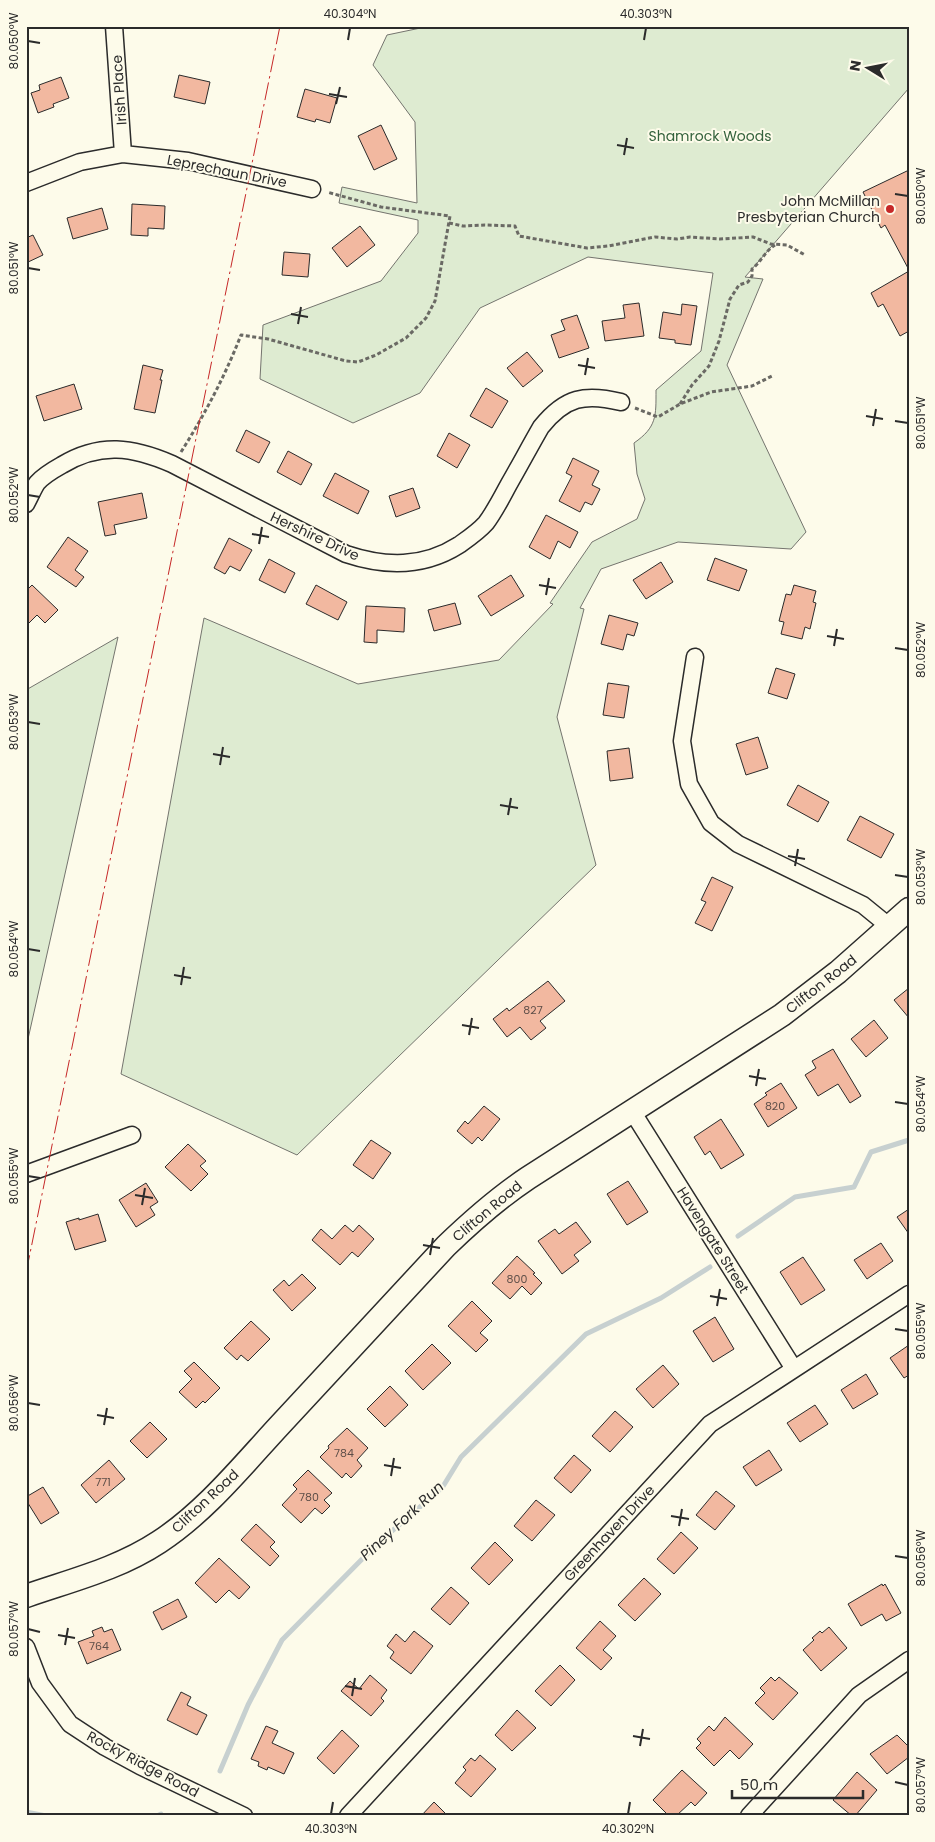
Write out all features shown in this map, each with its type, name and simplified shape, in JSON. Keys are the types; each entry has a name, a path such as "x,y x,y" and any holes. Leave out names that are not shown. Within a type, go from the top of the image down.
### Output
{"main road":[{"name":"Clifton Road","path":"26,1596 120,1563 159,1542 179,1527 221,1488 458,1234 502,1196 782,1015 838,972 909,909"}],"street":[{"name":"Irish Place","path":"114,26 123,154"},
{"name":"Leprechaun Drive","path":"26,184 80,162 123,154 188,160 312,189"},
{"name":"Hershire Drive","path":"26,504 38,483 48,473 86,453 118,448 152,456 172,465 346,554 376,562 394,564 425,561 441,555 472,536 485,524 496,508 541,427 560,406 572,400 592,396 621,402"},
{"path":"695,657 682,741 689,784 711,823 738,844 863,905 890,927"},
{"name":"Havengate Street","path":"632,1111 794,1369"},
{"path":"26,1174 132,1135"},
{"name":"Greenhaven Drive","path":"348,1816 710,1424 909,1294"},
{"name":"Rocky Ridge Road","path":"26,1647 40,1683 70,1724 140,1766 244,1816"},
{"path":"749,1816 860,1695 909,1660"}],"path":[{"path":"172,465 211,403 241,335 268,339 346,361 358,362 376,355 406,338 426,318 435,301 450,216 380,207 337,193"},
{"path":"449,223 463,226 515,226 519,236 587,248 655,237 677,239 690,237 720,239 753,237 775,244 787,245 804,255"},
{"path":"680,404 692,385 708,366 719,340 730,299 739,285 748,282 752,276 752,269 775,244"},
{"path":"648,414 660,417 680,404 711,392 752,386 774,375"}],"green space":[{"name":"Shamrock Woods","path":"430,26 909,26 909,88 745,277 763,279 727,365 806,532 791,549 678,542 601,569 580,608 584,609 557,717 596,865 297,1155 121,1074 204,618 358,684 499,660 553,604 550,603 592,542 637,519 645,499 637,474 634,443 647,432 654,420 656,390 701,351 713,273 588,257 480,308 420,393 353,423 260,379 263,325 381,281 418,233 418,220 339,203 342,187 417,203 415,122 373,65 387,35"},
{"path":"118,637 26,1048 26,690"}],"building":[{"path":"179,75 210,82 205,104 174,97"},
{"path":"61,77 69,98 53,104 54,107 38,113 31,93 40,90 39,85"},
{"path":"305,89 337,98 330,123 316,119 315,122 297,117"},
{"path":"381,125 397,159 374,170 358,136"},
{"name":"John McMillan Presbyterian Church","path":"909,170 909,270 885,225 881,228 863,192"},
{"path":"132,204 165,206 164,229 148,228 148,236 131,235"},
{"path":"102,208 108,229 73,239 67,218"},
{"path":"360,226 375,245 347,267 332,248"},
{"path":"33,235 43,255 26,263 26,238"},
{"path":"284,252 310,254 308,277 282,275"},
{"path":"909,271 909,331 900,336 883,304 878,307 871,293"},
{"path":"639,303 644,336 605,341 602,321 625,318 623,305"},
{"path":"682,304 697,306 691,345 659,338 663,312 681,315"},
{"path":"577,315 589,348 559,358 551,335 565,330 561,320"},
{"path":"527,352 543,371 523,387 507,368"},
{"path":"143,365 163,370 155,413 134,409"},
{"path":"74,384 82,409 44,421 36,396"},
{"path":"486,388 508,401 492,428 470,416"},
{"path":"246,430 270,442 259,463 236,451"},
{"path":"449,433 470,445 457,468 437,456"},
{"path":"288,451 312,464 301,485 277,472"},
{"path":"573,458 599,471 592,485 600,489 592,505 585,502 580,512 559,501 572,476 566,473"},
{"path":"335,473 369,491 358,514 323,496"},
{"path":"413,488 420,508 396,517 389,496"},
{"path":"142,493 147,518 114,525 116,534 105,536 98,502"},
{"path":"546,515 578,532 570,548 558,541 550,559 529,547"},
{"path":"68,537 88,551 75,570 84,577 76,587 47,567"},
{"path":"229,538 252,550 240,571 230,566 225,574 214,568"},
{"path":"715,558 747,570 739,591 707,580"},
{"path":"269,559 295,573 285,593 259,580"},
{"path":"661,562 673,582 646,599 633,580"},
{"path":"511,575 524,596 491,616 478,596"},
{"path":"32,585 58,610 45,623 37,615 26,626 26,591"},
{"path":"316,585 347,602 338,620 306,604"},
{"path":"794,585 816,591 813,602 816,603 810,629 805,627 802,639 781,634 784,622 779,621 786,594 791,595"},
{"path":"455,603 461,624 434,631 428,610"},
{"path":"366,606 405,608 404,632 377,630 377,643 364,642"},
{"path":"609,615 638,623 634,636 627,634 623,650 601,644"},
{"path":"776,668 795,674 787,699 768,693"},
{"path":"608,683 629,686 624,718 603,715"},
{"path":"758,737 768,768 746,775 736,744"},
{"path":"629,748 633,778 610,781 607,751"},
{"path":"798,785 829,802 818,822 787,805"},
{"path":"860,816 894,834 881,858 847,840"},
{"path":"712,877 733,887 712,931 695,923 706,902 701,900"},
{"path":"548,981 565,1001 540,1021 546,1028 531,1040 520,1027 507,1037 493,1019 507,1008 509,1011"},
{"path":"909,988 909,1018 894,1000"},
{"path":"874,1020 888,1038 866,1057 851,1039"},
{"path":"833,1049 861,1096 850,1103 838,1084 818,1096 805,1075 816,1068 812,1061"},
{"path":"781,1083 797,1108 768,1127 754,1104 767,1095 765,1093"},
{"path":"484,1106 500,1119 482,1141 478,1137 472,1144 457,1131 465,1121 468,1124"},
{"path":"721,1119 744,1155 721,1169 710,1151 705,1155 694,1137"},
{"path":"371,1140 391,1153 373,1179 353,1165"},
{"path":"188,1144 206,1161 200,1166 208,1174 191,1191 165,1167"},
{"path":"628,1181 648,1212 627,1225 607,1194"},
{"path":"146,1183 158,1202 150,1207 155,1215 136,1227 119,1200"},
{"path":"909,1209 909,1234 897,1217"},
{"path":"98,1214 106,1241 75,1250 66,1222"},
{"path":"576,1222 591,1242 574,1255 579,1261 562,1274 538,1241 555,1229 559,1234"},
{"path":"345,1225 353,1232 359,1225 374,1239 358,1257 352,1252 340,1265 312,1240 321,1229 332,1239"},
{"path":"881,1243 893,1261 867,1279 854,1260"},
{"path":"517,1256 535,1273 533,1274 542,1283 531,1295 522,1286 510,1299 492,1283"},
{"path":"803,1257 825,1290 801,1305 780,1272"},
{"path":"302,1274 316,1288 292,1311 273,1290 284,1280 289,1286"},
{"path":"472,1301 492,1321 480,1333 488,1340 476,1352 448,1326"},
{"path":"715,1317 734,1349 713,1362 693,1331"},
{"path":"251,1321 270,1339 248,1361 241,1355 237,1360 224,1348"},
{"path":"432,1344 451,1363 423,1390 405,1371"},
{"path":"909,1345 909,1375 904,1378 890,1358"},
{"path":"194,1362 220,1388 205,1403 203,1401 196,1408 179,1392 192,1379 184,1371"},
{"path":"663,1365 679,1384 653,1408 636,1389"},
{"path":"866,1374 878,1394 853,1409 841,1390"},
{"path":"390,1386 408,1405 385,1427 367,1409"},
{"path":"815,1405 828,1424 800,1442 787,1423"},
{"path":"615,1411 633,1427 610,1452 592,1436"},
{"path":"150,1422 167,1439 147,1458 130,1441"},
{"path":"347,1428 368,1448 357,1460 362,1466 351,1478 346,1473 342,1478 320,1457 329,1448 328,1446"},
{"path":"769,1450 782,1470 756,1486 743,1467"},
{"path":"574,1455 591,1470 571,1493 554,1478"},
{"path":"109,1460 125,1479 96,1503 81,1485"},
{"path":"308,1470 332,1493 324,1500 330,1506 322,1514 315,1508 301,1523 282,1505 297,1489 293,1485"},
{"path":"43,1487 59,1513 41,1524 26,1497"},
{"path":"716,1491 735,1506 715,1530 696,1515"},
{"path":"536,1500 555,1515 532,1541 514,1526"},
{"path":"256,1524 275,1542 270,1547 279,1556 270,1566 241,1540"},
{"path":"681,1532 698,1548 674,1574 657,1559"},
{"path":"495,1542 513,1560 489,1585 471,1568"},
{"path":"219,1558 250,1587 239,1599 229,1590 216,1603 195,1583"},
{"path":"644,1578 661,1594 635,1621 618,1605"},
{"path":"882,1584 883,1586 885,1584 901,1613 886,1621 882,1614 861,1626 848,1604"},
{"path":"451,1587 469,1603 450,1625 431,1609"},
{"path":"178,1599 187,1617 162,1630 153,1612"},
{"path":"600,1621 616,1636 603,1650 612,1658 601,1670 576,1648"},
{"path":"102,1627 104,1632 112,1629 121,1650 87,1664 78,1642 94,1636 92,1631"},
{"path":"829,1627 847,1648 821,1671 803,1650 814,1640 812,1638 820,1631 822,1633"},
{"path":"414,1631 433,1646 411,1674 390,1658 394,1652 387,1646 396,1634 405,1642"},
{"path":"560,1665 575,1680 551,1706 535,1691"},
{"path":"370,1675 387,1690 381,1698 384,1701 371,1716 341,1691 350,1681 359,1689"},
{"path":"771,1677 775,1681 779,1677 798,1693 773,1720 755,1703 765,1693 760,1688"},
{"path":"181,1692 191,1697 187,1705 207,1715 197,1735 167,1720"},
{"path":"517,1710 536,1728 512,1751 495,1735"},
{"path":"725,1717 753,1744 739,1759 730,1750 714,1766 696,1748 701,1743 697,1739 709,1726 714,1731"},
{"path":"266,1726 278,1731 272,1743 294,1753 284,1774 268,1767 267,1770 258,1766 259,1762 251,1759"},
{"path":"342,1730 359,1746 334,1774 317,1758"},
{"path":"897,1735 909,1747 909,1757 887,1774 870,1754"},
{"path":"480,1755 496,1769 471,1797 455,1783 466,1770 463,1767 471,1758 475,1761"},
{"path":"682,1770 707,1793 695,1806 691,1802 676,1816 669,1816 653,1800"},
{"path":"857,1772 877,1790 855,1816 852,1816 833,1800"},
{"path":"434,1802 448,1816 421,1816"}],"waterway":[{"name":"Piney Fork Run","path":"738,1236 795,1197 854,1187 871,1152 909,1140"},
{"name":"Piney Fork Run","path":"220,1771 248,1705 282,1640 378,1543 442,1488 461,1457 586,1334 661,1298 710,1267"},
{"name":"Piney Fork Run","path":"26,1812 46,1816"},
{"name":"Piney Fork Run","path":"157,1816 161,1814"}],"power":[{"path":"26,1273 280,26"}],"place":[{"name":"John McMillan Presbyterian Church","path":"890,209"}]}
